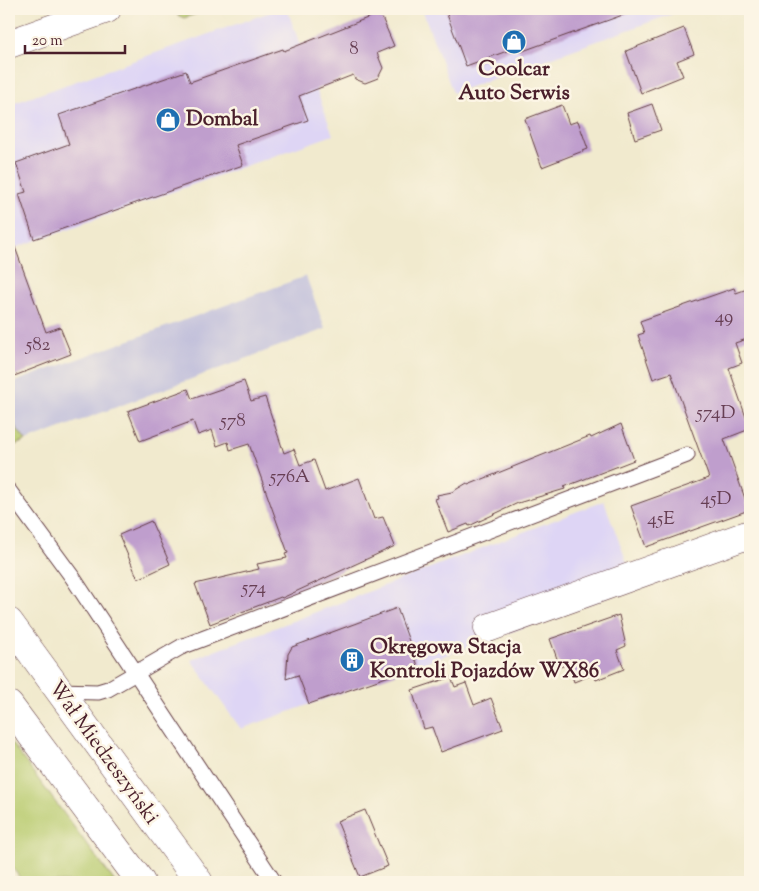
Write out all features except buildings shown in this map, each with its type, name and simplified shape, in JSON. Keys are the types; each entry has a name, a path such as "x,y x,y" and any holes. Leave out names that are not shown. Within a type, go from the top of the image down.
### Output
{"main road":[{"path":"9,44 107,9"},
{"path":"488,628 750,534"},
{"name":"Wał Miedzeszyński","path":"9,622 57,691 199,882"},
{"path":"9,705 141,882"}],"lane":[{"path":"57,691 98,692 115,686 181,647 687,455"},
{"path":"9,491 74,578 274,882"}],"shaded area":[{"name":"Dombal","path":"279,9 287,9 333,135 9,250 9,105"},
{"name":"Coolcar Auto Serwis","path":"422,9 686,9 453,93"},
{"path":"306,276 325,329 26,441 9,418 9,384"},
{"path":"604,501 636,587 241,729 191,660"}],"green space":[{"path":"188,9 211,9 184,18 177,15"},
{"path":"9,418 26,441 9,447"},
{"path":"9,740 115,882 23,882 9,863"}],"place":[{"name":"Coolcar Auto Serwis","path":"514,42"},
{"name":"Dombal","path":"168,120"},
{"name":"Okręgowa Stacja Kontroli Pojazdów WX86","path":"352,660"}]}
